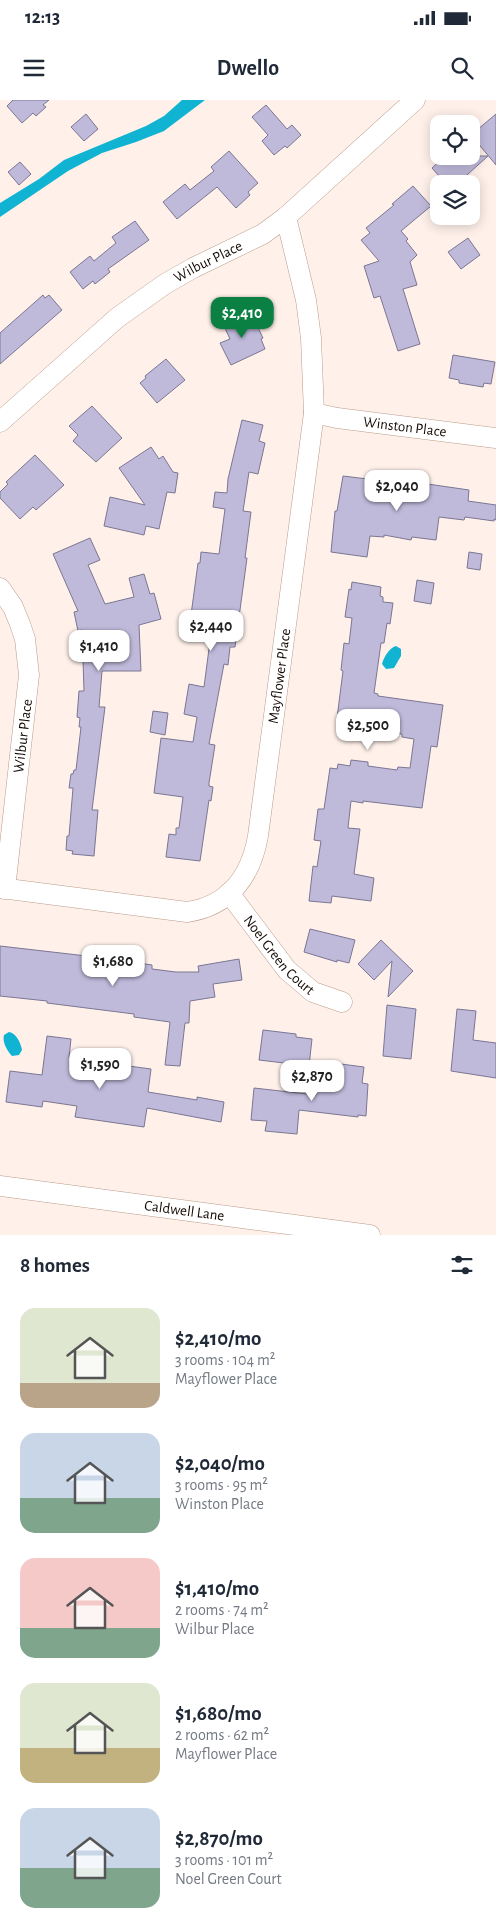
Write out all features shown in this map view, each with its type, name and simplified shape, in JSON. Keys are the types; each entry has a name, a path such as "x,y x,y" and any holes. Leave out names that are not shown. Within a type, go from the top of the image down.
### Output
{"street":[{"name":"Wilbur Place","path":"0,422 117,318 192,268 263,234 286,216 415,100"},
{"name":"Mayflower Place","path":"3,888 187,912 215,904 229,893 248,871 255,854 258,836 314,413 311,338 306,300 286,216"},
{"name":"Winston Place","path":"314,413 337,418 496,438"},
{"name":"Wilbur Place","path":"0,588 13,607 20,624 27,648 29,675 3,888"},
{"name":"Noel Green Court","path":"229,893 276,957 295,978 321,996 342,1002"},
{"name":"Caldwell Lane","path":"0,1186 370,1235"}],"water":[{"path":"182,100 205,100 164,131 102,153 68,171 0,217 0,203 39,179 64,160 146,126 164,116"},
{"path":"396,646 401,649 401,656 394,668 386,669 382,664 384,659 389,651"},
{"path":"9,1032 14,1034 19,1041 22,1050 19,1055 12,1056 5,1046 4,1035"}],"building":[{"path":"13,100 49,100 43,105 46,107 36,116 33,113 22,123 7,106"},
{"path":"266,105 287,129 292,125 301,135 287,148 285,146 274,155 262,141 268,135 252,117"},
{"path":"86,114 98,129 84,141 71,127"},
{"path":"496,114 496,165 480,146 480,127"},
{"path":"229,151 258,183 248,192 250,195 236,208 217,187 177,219 163,202 185,184 190,190 214,171 211,167"},
{"path":"480,156 488,156 480,163"},
{"path":"20,162 31,174 19,185 8,172"},
{"path":"435,165 478,165 467,175 438,175 432,168"},
{"path":"413,186 430,205 401,231 417,255 410,262 417,285 403,289 420,344 398,351 380,296 374,298 364,266 379,261 361,240 370,233 366,228 394,205 392,204"},
{"path":"135,221 149,240 108,269 110,272 95,284 93,281 83,289 70,272 90,256 94,261 116,243 112,237"},
{"path":"468,238 480,255 461,269 448,252"},
{"path":"43,295 45,298 49,295 62,310 0,364 0,333"},
{"path":"250,311 263,338 261,339 265,349 231,365 220,343 230,339 223,324"},
{"path":"453,355 495,362 491,384 484,383 483,387 459,383 459,380 449,378"},
{"path":"166,359 185,380 157,403 140,383 146,378 145,376"},
{"path":"92,406 122,438 96,462 73,441 78,435 69,426"},
{"path":"242,420 263,425 259,441 265,443 258,474 249,472 243,511 251,512 245,558 247,558 235,647 230,647 228,665 224,664 209,744 215,745 209,783 209,786 213,787 211,801 209,800 200,861 166,857 169,834 176,835 176,828 179,828 183,797 154,793 161,738 193,742 197,717 184,714 189,684 204,687 213,618 191,615 198,563 200,563 201,552 219,554 225,509 213,507 215,492 227,493 228,479"},
{"path":"151,447 159,459 163,456 173,472 178,473 175,493 167,492 159,529 146,526 144,535 104,526 110,497 145,505 119,468"},
{"path":"35,455 64,485 36,510 33,507 20,519 0,498 0,492 8,484 6,482"},
{"path":"343,476 400,483 400,480 469,490 468,501 496,505 496,520 465,517 464,520 439,517 436,540 412,537 411,540 384,535 384,537 370,536 367,557 331,552 335,511 337,511"},
{"path":"90,538 100,560 88,565 105,604 134,597 129,578 144,574 150,594 154,593 161,619 139,625 141,671 102,671 99,707 105,707 92,810 98,810 94,856 72,854 73,851 66,850 73,788 69,788 71,774 76,770 81,727 79,727 80,718 77,717 79,691 84,691 82,630 78,631 74,612 78,611 53,554"},
{"path":"469,552 482,554 480,570 467,568"},
{"path":"417,580 434,583 431,604 414,601"},
{"path":"352,582 381,587 380,596 383,597 383,602 393,603 390,624 387,623 384,643 381,643 374,693 378,694 378,696 443,705 437,747 431,746 422,808 351,801 348,828 360,829 354,874 374,878 371,901 332,896 331,903 309,901 313,866 317,867 321,841 314,840 318,809 324,809 330,768 337,769 338,764 350,766 351,760 368,762 368,766 397,770 398,767 410,768 414,739 402,737 402,734 373,730 372,736 355,734 357,725 344,724 344,719 337,718 343,671 341,670 344,643 349,644 352,618 345,617 349,589 351,590"},
{"path":"153,711 168,713 165,735 150,732"},
{"path":"310,929 355,940 349,963 337,960 337,962 304,952"},
{"path":"381,940 413,971 388,997 392,961 374,980 358,964"},
{"path":"0,946 152,965 152,969 176,972 199,972 198,966 239,959 242,980 213,984 215,997 190,1001 189,1023 185,1023 180,1066 165,1065 170,1022 134,1017 134,1014 0,996"},
{"path":"387,1005 416,1009 411,1059 383,1056"},
{"path":"457,1009 476,1011 473,1040 496,1043 496,1078 451,1071"},
{"path":"263,1030 296,1034 296,1037 312,1039 309,1066 259,1060"},
{"path":"47,1036 71,1039 69,1058 151,1069 148,1092 197,1100 197,1097 224,1102 221,1122 147,1108 144,1127 75,1117 77,1106 43,1101 42,1107 6,1102 10,1071 42,1075"},
{"path":"341,1064 364,1067 362,1083 368,1084 366,1116 358,1115 358,1117 299,1110 297,1134 265,1131 267,1121 251,1120 254,1088 316,1095 317,1088 338,1090"}]}
